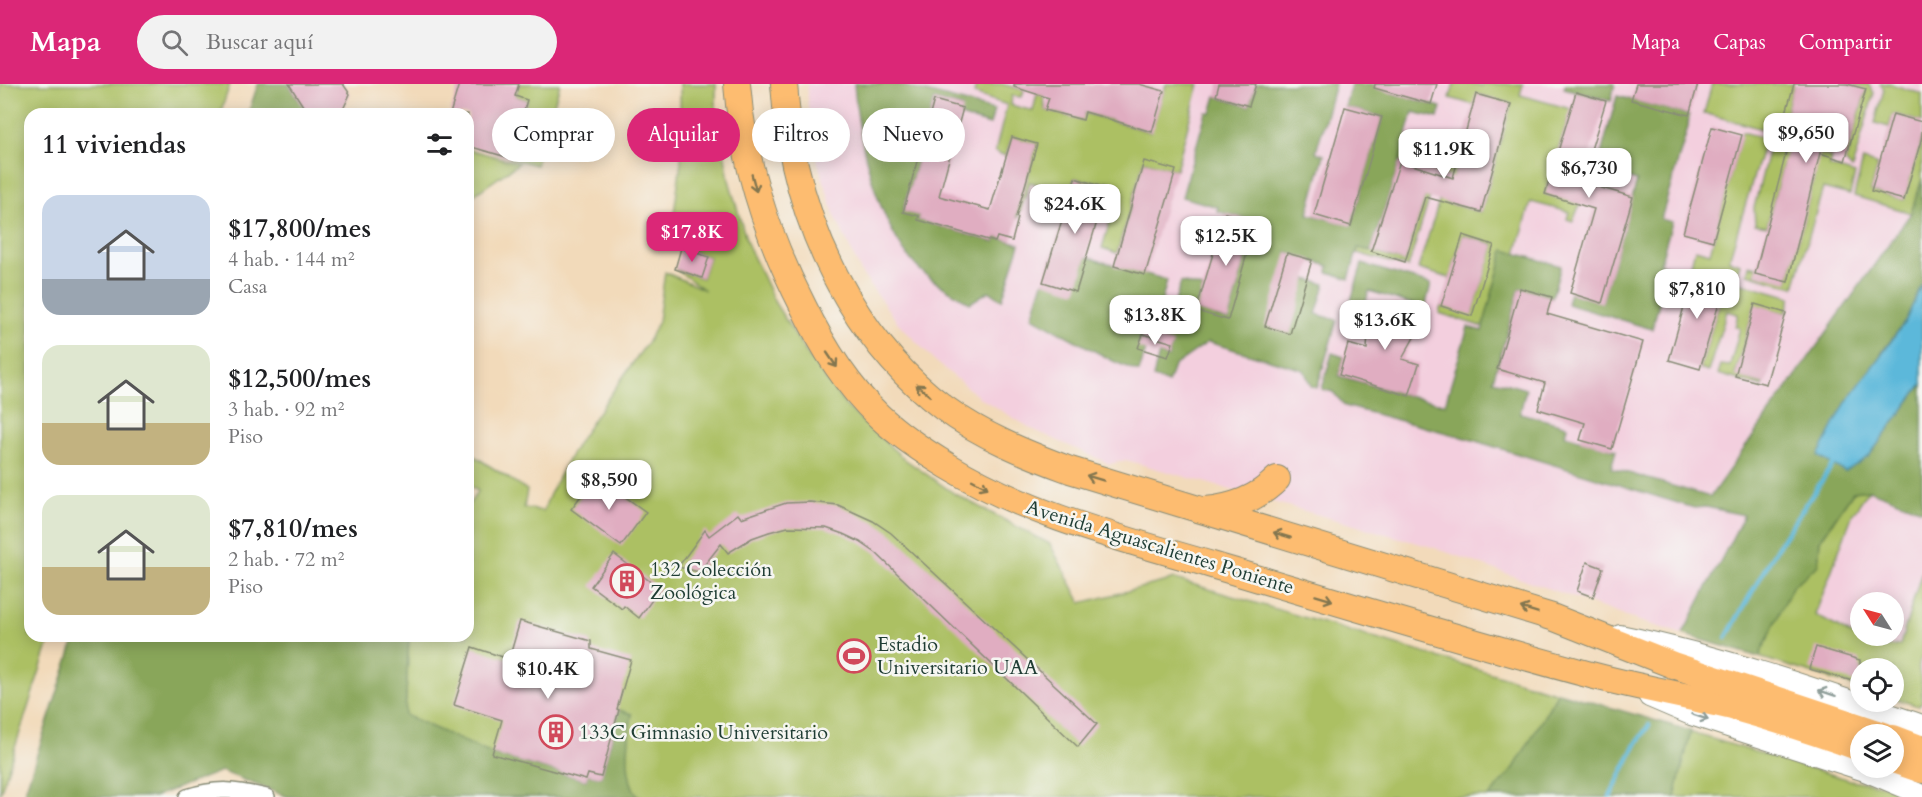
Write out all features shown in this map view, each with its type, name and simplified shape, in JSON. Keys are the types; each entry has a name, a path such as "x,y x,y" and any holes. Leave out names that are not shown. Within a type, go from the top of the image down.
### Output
{"main road":[{"name":"Avenida Aguascalientes Poniente","path":"737,84 743,136 761,209 776,249 815,333 834,364 862,399 881,418 922,451 990,490 1077,525 1376,614 1607,679 1742,710 1850,744"},
{"path":"784,84 790,136 803,195 827,256 852,305 865,325 910,379 945,408 965,421 1016,448 1070,470 1552,617 1673,665 1851,724"},
{"path":"1200,510 1231,507 1257,495 1277,479"},
{"path":"1904,742 1922,749"},
{"path":"1904,764 1922,770"}],"street":[{"path":"1584,628 1658,643 1723,661 1922,725"},
{"name":"Avenida Aguascalientes Poniente","path":"1607,679 1691,714 1865,771 1922,795"},
{"path":"188,797 206,791 236,790 267,797"}],"shaded area":[{"path":"807,84 1922,84 1922,707 1904,701 1904,658 1850,658 1850,685 1639,621 1435,548 1126,460 1110,464 1032,429 980,398 934,360 898,323 862,274 834,214 818,162 850,162 850,108 808,108"}],"green space":[{"path":"0,84 230,84 222,108 24,108 24,642 49,642 0,794"},
{"path":"258,84 289,84 304,108 250,108"},
{"path":"519,84 560,84 553,108 525,108 527,100 515,96"},
{"path":"680,84 716,84 716,108 680,108"},
{"path":"854,84 896,84 994,110 990,125 965,118 965,108 934,100 932,108 862,108 862,140"},
{"path":"976,84 1002,84 1024,90 1022,97 1012,96 1011,105 1033,111 1037,94 1044,96 1045,110 1082,120 1085,113 1151,132 1166,84 1199,84 1176,170 1144,161 1117,253 1102,248 1119,191 1075,178 1070,195 1030,182 1018,218 1016,217 1037,144 1012,137 1006,156 995,152 1007,105 974,94"},
{"path":"1256,84 1335,84 1316,152 1324,155 1308,214 1351,225 1382,117 1345,107 1351,84 1394,84 1392,93 1441,107 1438,118 1413,112 1371,251 1358,248 1349,279 1328,272 1329,266 1287,253 1306,279 1325,284 1316,314 1337,320 1317,388 1311,386 1304,370 1208,342 1174,366 1168,383 1153,377 1159,354 1168,357 1172,344 1163,340 1181,282 1203,288 1197,311 1228,320 1256,222 1217,211 1218,207 1182,197 1206,112 1211,113 1216,96 1249,106"},
{"path":"1454,84 1482,86 1483,84 1523,84 1520,95 1571,109 1545,194 1580,204 1573,221 1567,219 1569,212 1531,202 1516,254 1504,251 1483,327 1439,313 1441,306 1472,315 1494,244 1463,235 1450,278 1418,269 1447,176 1437,174 1408,267 1357,253 1358,247 1405,262 1433,172 1400,161 1404,145 1458,161 1446,203 1481,212 1511,104 1477,94 1474,105 1450,98"},
{"path":"1566,84 1615,84 1611,101 1564,88"},
{"path":"1712,84 1794,84 1778,142 1831,157 1829,166 1855,174 1850,195 1823,188 1794,287 1747,274 1749,265 1757,267 1755,274 1788,281 1815,173 1783,165 1767,226 1755,224 1754,208 1773,132 1704,113"},
{"path":"1847,84 1868,84 1874,93 1852,169 1845,161 1866,90"},
{"path":"1880,84 1891,84 1922,94 1922,122 1893,114 1889,127 1875,123 1884,89"},
{"path":"1617,96 1689,115 1688,127 1661,219 1672,222 1660,264 1669,267 1652,329 1567,304 1570,293 1602,302 1637,181 1597,169"},
{"path":"1742,132 1765,138 1729,260 1740,264 1735,281 1791,297 1786,313 1755,305 1735,375 1764,384 1763,387 1718,374 1721,365 1730,366 1740,328 1735,327 1738,314 1727,311 1708,372 1700,369 1726,280 1690,269 1695,249 1710,253"},
{"path":"1922,137 1922,179 1911,213 1854,196 1863,160 1878,165 1871,191 1904,200"},
{"path":"474,151 492,156 492,162 519,163 474,195"},
{"path":"681,162 726,162 747,243 775,303 809,357 846,406 903,458 955,494 1050,544 1081,603 1175,579 1850,780 1894,787 1914,797 391,797 418,722 405,715 409,642 474,642 474,497 478,491 474,489 474,456 527,490 524,508 543,511 577,445 649,340 658,321 665,272 705,290 675,269 702,278 709,257 670,243"},
{"path":"867,162 917,162 903,211 919,216 918,220 995,242 997,237 1020,244 1002,300 989,291 970,303 942,286 916,266 890,227"},
{"path":"1922,179 1922,284 1905,322 1881,353 1869,456 1922,384 1922,510 1869,490 1853,492 1820,540 1818,565 1792,587 1759,657 1683,634 1744,515 1706,507 1694,508 1466,438 1345,406 1333,392 1322,389 1332,353 1344,357 1339,376 1445,404 1468,327 1482,331 1504,250 1561,266 1552,297 1520,288 1493,380 1526,389 1520,413 1567,426 1565,435 1616,450 1611,468 1710,497 1911,213"},
{"path":"1086,257 1167,280 1153,337 1143,334 1139,347 1146,350 1139,372 1113,361 1032,317 1043,282"},
{"path":"1362,264 1431,284 1425,308 1369,291 1360,321 1346,317"},
{"path":"1869,490 1853,513 1815,615 1850,634 1850,646 1882,648 1904,646 1904,632 1922,571 1922,655 1919,667 1922,702 1918,706 1904,702 1904,658 1850,658 1850,685 1759,657 1792,586 1818,565 1820,541 1853,492"},
{"path":"74,642 409,642 405,715 492,754 586,780 588,774 601,777 619,710 632,714 628,767 633,788 638,797 288,797 221,771 154,797 23,797"},
{"path":"1558,692 1691,731 1675,797 1489,797 1514,768"}],"water":[{"path":"1922,284 1922,384 1869,456 1845,472 1818,456 1845,404 1905,322"}],"building":[{"path":"289,84 343,84 350,94 344,108 304,108"},
{"path":"459,84 519,84 515,96 527,100 525,108 492,108 492,153 474,148 474,108 452,108"},
{"path":"1014,84 1139,84 1164,91 1152,132 1085,112 1083,120 1045,110 1049,98 1014,87"},
{"path":"1219,84 1256,84 1249,106 1216,96"},
{"path":"1375,84 1437,84 1431,104 1374,88"},
{"path":"1636,84 1698,84 1689,115 1631,100"},
{"path":"1794,84 1847,84 1866,89 1845,161 1820,153 1788,282 1755,274 1788,145 1778,142"},
{"path":"1576,92 1606,101 1581,182 1633,197 1602,303 1570,293 1594,209 1545,194"},
{"path":"1476,94 1511,104 1481,212 1425,197 1405,262 1371,251 1400,161 1453,178"},
{"path":"934,100 963,108 932,108"},
{"path":"1345,107 1382,117 1351,226 1314,215"},
{"path":"1893,114 1922,122 1922,137 1904,200 1871,191"},
{"path":"1712,127 1742,135 1713,241 1683,233"},
{"path":"1012,137 1037,144 1016,217 1018,218 1012,241 997,237 995,242 918,220 919,216 903,212 917,162 948,162 939,196 990,210"},
{"path":"1144,161 1176,170 1145,275 1114,266"},
{"path":"1075,178 1107,188 1076,292 1043,282"},
{"path":"1225,213 1256,222 1228,320 1196,311"},
{"path":"1463,235 1494,245 1472,316 1441,306"},
{"path":"681,248 709,257 702,278 675,269"},
{"path":"1287,253 1312,260 1290,334 1265,326"},
{"path":"1694,271 1726,279 1700,369 1669,360"},
{"path":"1520,288 1552,297 1547,314 1643,342 1612,449 1580,440 1585,423 1538,409 1545,383 1497,369"},
{"path":"1377,303 1397,304 1418,314 1417,332 1402,359 1419,364 1409,396 1339,375 1348,344 1367,349 1369,319"},
{"path":"1755,304 1786,313 1766,384 1735,376"},
{"path":"1143,334 1173,343 1168,357 1138,348"},
{"path":"595,477 646,512 621,546 571,509"},
{"path":"810,502 838,505 873,521 891,533 1097,724 1078,747 876,553 843,534 826,528 788,527 752,538 728,553 721,544 699,572 678,567 705,530 709,536 738,514 741,518 786,503"},
{"name":"132 Colección Zoológica","path":"614,554 660,589 639,618 624,606 622,609 591,586"},
{"path":"1587,562 1603,568 1593,597 1577,591"},
{"path":"520,621 591,641 591,649 631,660 601,777 588,774 586,780 492,754 502,720 454,705 472,647 509,659"},
{"path":"1816,647 1853,658 1850,658 1850,680 1809,669"}],"waterway":[{"path":"1726,638 1778,546 1835,461"},
{"path":"1610,797 1636,744 1649,725"}],"place":[{"name":"132 Colección Zoológica","path":"627,581"},
{"name":"Estadio Universitario UAA","path":"854,656"},
{"name":"133C Gimnasio Universitario","path":"556,732"}]}
